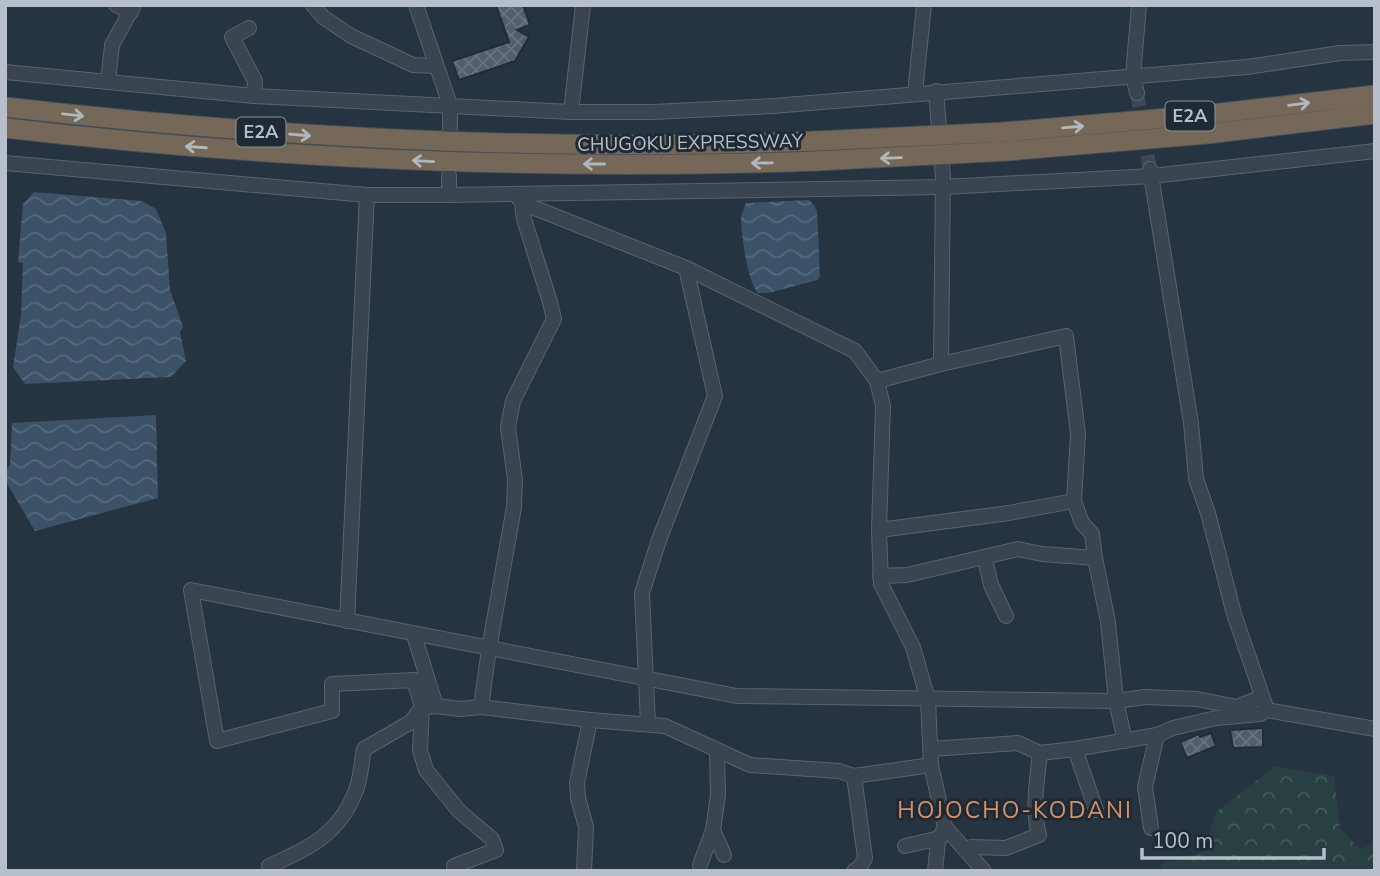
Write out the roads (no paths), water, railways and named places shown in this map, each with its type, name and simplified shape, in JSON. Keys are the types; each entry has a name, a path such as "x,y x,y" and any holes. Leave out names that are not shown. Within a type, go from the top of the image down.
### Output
{"highway":[{"name":"CHUGOKU EXPRESSWAY","path":"1007,142 1375,94"},
{"name":"CHUGOKU EXPRESSWAY","path":"5,107 120,120 312,136 517,144 553,154"},
{"name":"CHUGOKU EXPRESSWAY","path":"5,128 122,141 317,156 516,164 553,154 816,151 1194,136 1375,114"}],"street":[{"path":"108,82 112,45 132,9 116,5"},
{"path":"313,5 323,17 351,36 413,65 436,66"},
{"path":"416,5 450,105 450,129"},
{"path":"570,112 583,5"},
{"path":"915,93 924,5"},
{"path":"1137,93 1133,76 1139,5"},
{"path":"249,28 232,37 255,81 254,96"},
{"path":"5,72 254,96 570,112 653,112 773,106 1247,67 1340,53 1375,52"},
{"path":"936,91 943,187 941,364"},
{"path":"5,163 367,195 519,198 943,187 1151,172 1375,151"},
{"path":"930,749 1018,743 1040,753 1075,749 1157,735 1173,728 1216,718 1260,714 1264,704 1234,614 1208,513 1196,480 1191,423 1151,172"},
{"path":"449,176 449,195"},
{"path":"347,621 367,195"},
{"path":"519,198 686,268 855,351 877,381 883,405 880,584 913,647 928,700 931,765 943,832 935,871"},
{"path":"481,707 514,508 515,480 508,427 513,401 554,319 519,198"},
{"path":"648,723 642,593 659,540 715,396 686,268"},
{"path":"877,381 1066,336 1078,433 1074,501 1082,523 1093,534 1108,622 1116,701 1125,741"},
{"path":"879,530 1009,513 1074,501"},
{"path":"880,576 907,575 1018,550 1095,558"},
{"path":"985,559 991,585 1006,616"},
{"path":"429,706 414,680 332,684 332,710 217,741 191,590 737,696 928,700 1116,701 1144,697 1197,699 1237,707 1264,704 1375,729"},
{"path":"414,635 429,706 420,750 426,770 459,811 492,839 496,850 454,866"},
{"path":"269,866 306,849 338,825 356,791 364,749 411,722 429,706 460,709 481,707 665,726 750,765 839,771 854,776 931,765"},
{"path":"584,871 586,827 578,798 578,783 590,720"},
{"path":"1151,828 1145,787 1157,735"},
{"path":"1075,749 1096,810"},
{"path":"700,865 713,830 718,795 716,751"},
{"path":"967,850 971,847 1006,848 1039,835 1036,802 1040,753"},
{"path":"854,776 865,858 854,871"},
{"path":"713,830 724,855"},
{"path":"943,832 967,850 984,871"},
{"path":"905,846 943,832"}],"water":[{"path":"34,192 142,201 156,209 166,233 170,290 183,327 180,332 186,361 171,377 25,384 13,367 21,315 23,263 18,262 23,204"},
{"path":"809,200 817,211 818,280 768,293 758,293 751,279 744,247 741,220 746,203"},
{"path":"156,415 158,498 35,531 5,480 5,471 10,465 12,423"}],"tunnel":[{"path":"1137,93 1150,169"}],"district":[{"name":"HOJOCHO-KODANI","path":"1015,810"}]}
